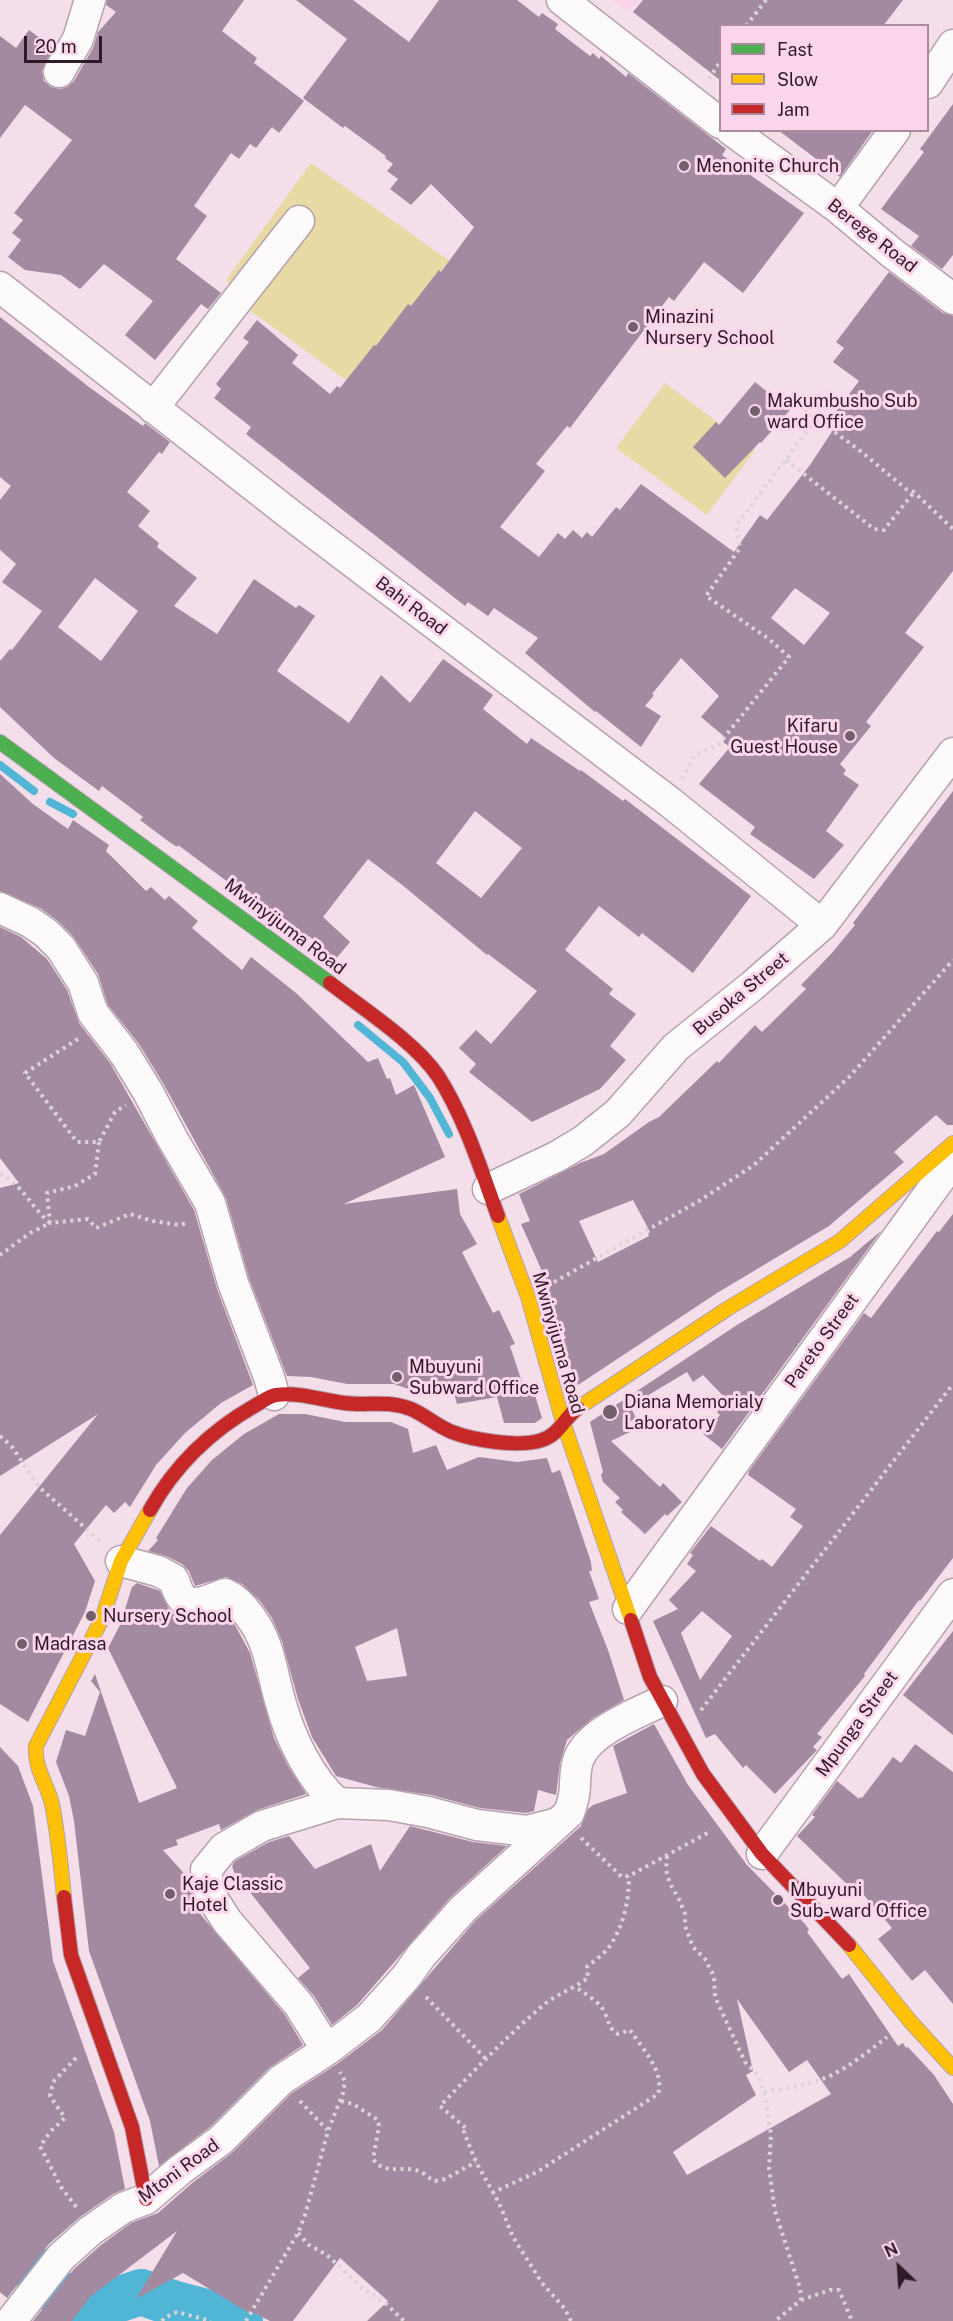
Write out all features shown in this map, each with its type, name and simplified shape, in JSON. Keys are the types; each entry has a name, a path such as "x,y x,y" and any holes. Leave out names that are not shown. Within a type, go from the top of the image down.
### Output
{"street":[{"path":"59,72 78,39 90,0"},
{"path":"561,0 719,122"},
{"path":"929,80 953,45"},
{"name":"Berege Road","path":"734,132 838,208 953,299"},
{"path":"838,208 894,132"},
{"path":"153,408 299,221"},
{"name":"Bahi Road","path":"0,287 292,516 671,803 822,925"},
{"name":"Mwinyijuma Road","path":"0,742 312,969 408,1044 437,1075 456,1110 528,1297 563,1422 650,1677 662,1701 703,1774 762,1854 841,1934 910,2021 953,2068"},
{"name":"Busoka Street","path":"488,1189 583,1141 618,1113 676,1047 752,986 822,925 953,753"},
{"path":"0,908 30,922 46,933 61,948 80,976 90,1008 124,1053 200,1183 215,1218 233,1283 274,1395"},
{"path":"146,2199 132,2127 71,1955 56,1825 51,1800 35,1757 36,1746 102,1619 121,1561 172,1476 192,1454 233,1418 274,1395 307,1395 345,1403 394,1403 413,1410 450,1431 468,1437 516,1443 539,1442 556,1434 563,1422 581,1405 682,1337 840,1241 953,1143"},
{"name":"Pareto Street","path":"628,1609 953,1161"},
{"path":"121,1561 158,1571 173,1579 178,1592 188,1602 202,1603 225,1594 241,1604 264,1638 280,1703 308,1767 322,1789 337,1803"},
{"name":"Mpunga Street","path":"762,1854 953,1594"},
{"path":"327,2050 299,2005 226,1921 210,1893 206,1870 224,1848 262,1826 337,1803 388,1805 428,1812 477,1825 527,1831 541,1829 565,1817 574,1796 578,1758 586,1747 614,1726 662,1701"},
{"name":"Mtoni Road","path":"11,2321 61,2257 90,2231 123,2208 146,2199 180,2169 221,2140 281,2080 327,2050 369,2018 463,1909 565,1817"}],"path":[{"path":"748,24 766,0"},
{"path":"786,397 858,449 906,489 914,492 953,529"},
{"path":"671,803 695,755 718,745 789,657 769,639 706,596 740,548 736,526 816,419"},
{"path":"786,460 873,530 884,530 914,492"},
{"path":"528,1297 699,1202 754,1165 850,1076 953,960"},
{"path":"99,1142 77,1142 25,1073 100,1023 102,1026"},
{"path":"50,1222 47,1192 75,1186 95,1174 99,1142 115,1112 148,1092"},
{"path":"0,1174 25,1192 39,1214 50,1222"},
{"path":"0,1255 30,1233 50,1222 88,1219 96,1228 130,1214 179,1225 215,1218"},
{"path":"680,1733 734,1670 883,1472 953,1384"},
{"path":"0,1436 13,1448 39,1487 121,1561"},
{"path":"565,1817 584,1842 622,1877 629,1876 735,1819"},
{"path":"667,1856 666,1870 681,1901 685,1914 685,1926 693,1947 705,1959 714,1976 715,1997 746,2062 758,2075 764,2092 771,2134 769,2169 775,2211 800,2288 801,2300"},
{"path":"571,2321 565,2309 543,2283 513,2237 499,2203 476,2162 464,2132 467,2129 440,2106 509,2034 532,2017 540,2007 588,1978 587,1967 604,1953 615,1936 628,1903 629,1876"},
{"path":"406,1977 486,2059"},
{"path":"492,2193 537,2172 658,2094 661,2086 657,2072 630,2030 618,2034 612,2030 605,2012 598,2003 575,1986"},
{"path":"764,2092 798,2087 822,2079 852,2063 910,2021"},
{"path":"90,2231 81,2213 61,2187 40,2146 65,2118 50,2096 53,2082 78,2057 103,2042"},
{"path":"247,2320 298,2233 314,2187 328,2131 341,2101 345,2081 327,2050"},
{"path":"281,2080 328,2131"},
{"path":"341,2101 353,2104 378,2120 373,2159 381,2167 390,2170 416,2170 435,2181 445,2179 476,2162"},
{"path":"298,2233 309,2245 327,2255 362,2288 386,2304 404,2321"},
{"path":"775,2321 801,2300 830,2290 839,2290 852,2321"},
{"path":"162,2321 177,2312 211,2321"}],"shaded area":[{"path":"613,0 639,0 629,12"},
{"path":"311,163 461,269 357,388 248,309 226,280"},
{"path":"665,383 755,450 707,515 616,448"},
{"path":"143,2297 126,2321 76,2321 95,2306 119,2306"}],"building":[{"path":"107,0 244,0 222,31 257,58 254,63 304,101 279,133 272,127 256,148 250,144 239,159 231,153 194,206 207,216 176,259 221,293 208,309 201,304 155,360 125,335 153,301 104,264 80,289 61,275 25,270 8,257 21,240 12,233 23,220 14,213 72,140 25,105 0,138 0,36 16,48 29,30 53,48 42,71 44,81 51,87 60,89 67,87 74,81 93,48 98,32 116,12 106,5"},
{"path":"296,0 353,0 409,42 439,0 517,0 539,17 542,13 558,24 555,29 590,56 593,53 599,59 601,56 626,77 628,73 726,149 722,155 804,213 743,293 704,262 674,301 669,297 570,428 567,426 536,464 545,471 500,527 539,557 558,533 565,539 573,530 582,538 587,532 592,537 616,507 620,510 641,484 734,552 760,515 767,520 810,465 835,427 828,422 859,381 833,362 844,348 836,342 889,272 943,313 953,316 953,571 905,633 924,647 866,722 871,726 840,764 846,770 843,774 859,785 826,831 844,845 814,879 750,834 755,827 699,784 730,747 723,742 726,738 701,717 719,696 681,658 645,706 661,716 641,747 525,653 538,638 494,608 488,616 468,602 465,606 246,434 251,427 214,398 221,389 216,384 249,342 243,338 257,320 298,355 292,363 330,394 337,386 340,388 408,304 411,306 439,270 441,272 474,227 431,184 411,205 390,189 398,179 387,171 393,164 385,158 386,156 303,98 347,39","holes":["795,588 830,613 804,645 771,618"]},
{"path":"643,0 903,0 885,24 719,24 719,79 633,12"},
{"path":"953,104 953,255 942,269 911,246 919,236 881,209 924,152 920,149"},
{"path":"781,132 872,132 840,177"},
{"path":"0,317 89,387 143,426 145,423 170,442 162,454 159,452 127,492 150,511 138,526 159,543 157,547 197,578 174,606 217,634 254,579 296,608 299,605 315,616 277,671 349,723 381,675 410,703 443,659 493,695 483,709 527,744 531,738 581,770 623,801 625,799 751,896 693,973 642,933 639,937 599,906 565,950 613,989 609,994 636,1014 610,1046 626,1060 600,1089 532,1122 469,1072 476,1064 459,1048 476,1030 491,1044 537,991 487,955 401,884 368,859 323,917 350,942 335,960 309,936 306,940 178,845 177,847 168,841 140,820 143,817 102,786 99,791 54,758 0,707 0,661 10,649 12,650 42,611 2,582 16,564 0,550 0,500 11,486 0,477","holes":["95,578 138,611 101,661 58,627","475,811 522,848 481,898 436,863"]},
{"path":"755,382 790,410 761,443 725,478 693,447 716,422 719,425"},
{"path":"0,774 33,804 68,829 73,820 109,845 106,851 146,891 151,887 165,900 169,896 198,921 192,928 242,970 251,957 296,993 368,1062 378,1058 387,1079 390,1078 396,1095 414,1085 445,1157 344,1204 457,1189 460,1214 477,1244 462,1252 493,1313 499,1310 515,1344 510,1346 524,1388 532,1385 542,1418 535,1423 504,1423 497,1397 457,1404 452,1386 423,1394 394,1384 347,1384 311,1377 287,1376 249,1278 226,1198 163,1083 139,1044 108,1005 98,974 73,936 40,908 0,891"},
{"path":"953,791 953,1125 947,1125 936,1115 894,1152 904,1162 829,1226 717,1293 578,1385 561,1345 560,1341 566,1338 550,1307 546,1291 550,1289 521,1224 530,1221 519,1194 580,1163 604,1154 659,1117 717,1061 719,1063 755,1025 762,1032 806,989 801,985 831,954 855,925 853,923","holes":["633,1200 650,1232 649,1236 598,1262 579,1221"]},
{"path":"0,927 21,937 47,959 67,990 79,1023 110,1063 194,1210 217,1289 253,1385 221,1403 185,1433 156,1465 130,1507 125,1502 114,1513 106,1505 74,1544 95,1581 85,1612 28,1722 0,1704 0,1535 98,1414 0,1476 0,1188 19,1183 0,1158"},
{"path":"953,1214 953,1558 919,1600 864,1674 865,1676 817,1734 822,1737 813,1747 817,1750 775,1794 746,1765 743,1768 715,1734 706,1738 653,1621 678,1609 669,1600 696,1571 687,1564 693,1555 690,1553 711,1526 772,1567 803,1526 790,1517 796,1509 748,1475 749,1471 864,1313 871,1318 937,1231 939,1232","holes":["702,1611 732,1636 700,1680 681,1633"]},
{"path":"881,1231 722,1449 703,1434 720,1415 717,1412 728,1401 703,1375 693,1382 687,1372 630,1406 636,1418 628,1423 632,1431 611,1441 660,1487 663,1483 682,1502 667,1516 665,1514 645,1534 621,1512 623,1510 615,1502 620,1498 603,1482 601,1475 603,1472 590,1422 737,1325 850,1257"},
{"path":"279,1414 305,1414 345,1422 391,1422 408,1429 413,1453 436,1445 447,1470 479,1457 517,1462 547,1458 552,1473 560,1470 591,1562 592,1571 589,1571 599,1599 589,1602 624,1700 593,1718 567,1740 560,1763 556,1795 538,1790 534,1811 526,1813 480,1808 431,1795 376,1787 336,1776 312,1737 298,1699 282,1641 272,1618 260,1601 242,1584 226,1577 195,1586 189,1571 182,1564 148,1551 158,1540 156,1538 187,1488 212,1460 244,1434","holes":["397,1628 407,1676 367,1681 355,1647"]},
{"path":"137,1583 160,1591 169,1609 179,1617 201,1620 224,1613 235,1625 250,1653 274,1738 306,1794 257,1810 221,1830 219,1824 176,1840 178,1845 163,1850 190,1880 186,1886 192,1893 194,1901 191,1903 285,2015 303,2045 269,2068 210,2127 159,2166 150,2121 89,1951 74,1821 69,1796 56,1762 66,1730 85,1736 100,1692 91,1681 95,1674 139,1803 177,1788 108,1648 120,1625 132,1587"},
{"path":"953,1631 953,1735 903,1695"},
{"path":"654,1724 688,1785 747,1865 806,1925 809,1930 807,1932 842,1979 849,1974 898,2046 903,2043 906,2048 908,2047 934,2075 953,2104 953,2321 367,2321 388,2301 340,2258 293,2321 270,2321 250,2311 249,2313 183,2273 136,2299 177,2231 90,2297 72,2321 33,2321 74,2269 101,2245 131,2223 158,2213 233,2152 292,2093 337,2064 382,2030 475,1921 581,1826 588,1809 593,1805 627,1793 613,1746","holes":["737,1999 789,2072 807,2060 831,2094 687,2175 673,2152 756,2095 746,2075 753,2071"]},
{"path":"915,1744 953,1772 953,2004 925,1970 912,1981 878,1939 892,1928 857,1887 854,1891 797,1836 815,1817 812,1815 837,1781 859,1799 862,1798 893,1757 901,1763"},
{"path":"0,1747 18,1766 33,1806 53,1961 114,2132 125,2189 113,2194 80,2217 49,2244 7,2298 0,2292"},
{"path":"410,1826 473,1842 507,1846 450,1898 357,2005 332,2025 314,1996 298,1978 310,1968 234,1872 232,1866 235,1861 269,1842 289,1836 315,1869 371,1844 380,1871"}],"waterway":[{"path":"0,765 34,791"},
{"path":"50,802 73,814"},
{"path":"358,1025 403,1062 430,1098 449,1134"},
{"path":"0,2237 62,2297 96,2302 114,2301 141,2292 172,2303 240,2321"}],"traffic: fast":[{"path":"0,742 330,983"}],"traffic: slow":[{"path":"578,1408 727,1309 840,1241 953,1143"},
{"path":"498,1216 528,1297 563,1422 631,1620"},
{"path":"64,1897 52,1804 37,1761 36,1746 102,1619 121,1561 150,1510"},
{"path":"849,1945 910,2021 953,2068"}],"traffic: jam":[{"path":"330,983 402,1038 438,1076 464,1127 498,1216"},
{"path":"150,1510 171,1478 210,1437 240,1415 273,1396 285,1394 353,1404 403,1406 452,1432 472,1438 509,1443 532,1442 548,1437 578,1408"},
{"path":"631,1620 650,1677 703,1774 762,1854 849,1945"},
{"path":"64,1897 71,1955 132,2127 146,2199"}],"place":[{"name":"Menonite Church","path":"684,166"},
{"name":"Minazini Nursery School","path":"633,327"},
{"name":"Makumbusho Sub ward Office","path":"755,411"},
{"name":"Kifaru Guest House","path":"850,736"},
{"name":"Mbuyuni Subward Office","path":"397,1377"},
{"name":"Diana Memorialy Laboratory","path":"610,1412"},
{"name":"Nursery School","path":"91,1616"},
{"name":"Madrasa","path":"22,1644"},
{"name":"Kaje Classic Hotel","path":"170,1894"},
{"name":"Mbuyuni Sub-ward Office","path":"778,1900"}]}
